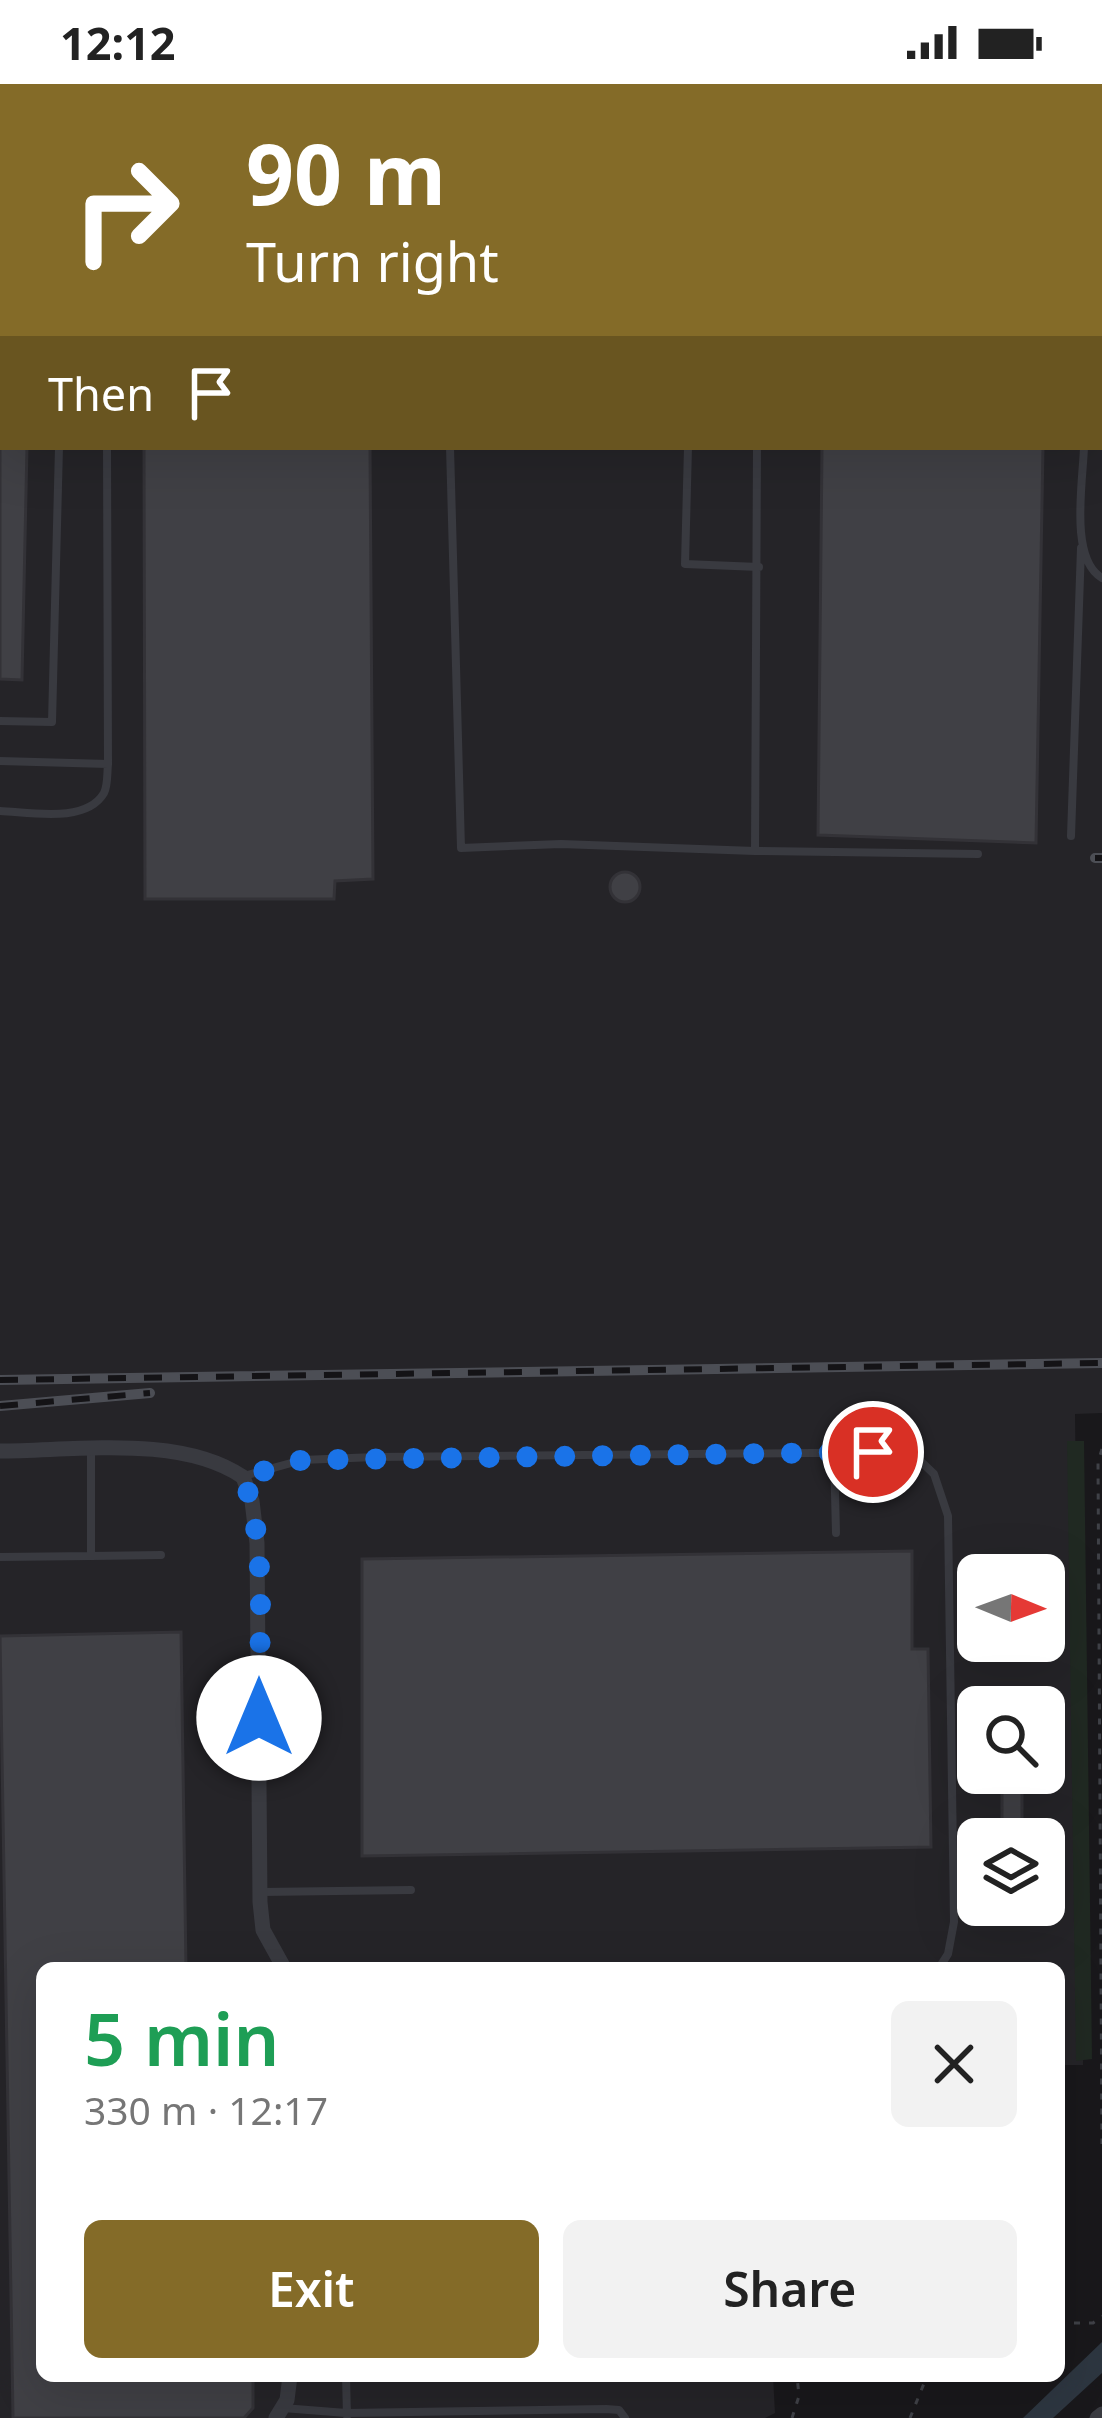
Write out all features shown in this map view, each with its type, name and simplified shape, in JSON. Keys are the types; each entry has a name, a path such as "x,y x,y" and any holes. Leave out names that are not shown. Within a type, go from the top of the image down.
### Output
{"street":[{"path":"0,1451 169,1450 208,1458 243,1477 252,1501 257,1543 260,1892 263,1930 281,1962"},
{"path":"279,2413 289,2382"}],"lane":[{"path":"0,721 52,722 59,450"},
{"path":"0,811 71,814 106,790 106,450"},
{"path":"450,450 461,848 561,844 978,854"},
{"path":"688,450 685,564 759,567"},
{"path":"755,851 757,450"},
{"path":"1071,836 1084,450"},
{"path":"1081,548 1094,574 1102,578"},
{"path":"0,760 108,764"},
{"path":"91,1450 91,1556"},
{"path":"243,1477 302,1460 911,1452 934,1474 948,1516 953,1922 943,1962"},
{"path":"834,1453 836,1534"},
{"path":"0,1557 161,1555"},
{"path":"260,1892 411,1891"},
{"path":"346,2382 347,2416"},
{"path":"279,2413 347,2416 606,2409 619,2410 625,2418"}],"path":[{"path":"1102,1449 1102,2144"},
{"path":"1065,2323 1093,2324 1102,2316"},
{"path":"792,2418 798,2382"},
{"path":"910,2418 925,2382"}],"shaded area":[{"path":"0,450 1102,450 1102,1413 1075,1414 1083,2065 1065,2065 1065,1962 36,1962 36,2382 773,2382 775,2413 765,2418 0,2418"},
{"path":"1067,1441 1084,1441 1092,2059 1076,2061"},
{"path":"1102,2342 1102,2373 1053,2418 1023,2418 1065,2382"}],"building":[{"path":"0,450 27,450 22,680 0,679"},
{"path":"144,450 370,450 373,879 335,881 334,899 145,899"},
{"path":"822,450 1043,450 1036,843 818,835"},
{"path":"625,872 640,887 625,902 610,887"},
{"path":"912,1551 912,1649 928,1649 931,1847 362,1856 362,1559"},
{"path":"181,1632 186,1962 36,1962 36,2382 253,2382 253,2408 244,2418 13,2418 0,1636"},
{"path":"1002,1794 1022,1794 1022,1818 1002,1818"}],"railway":[{"path":"1095,858 1102,858"},
{"path":"0,1380 1102,1363"},
{"path":"0,1406 150,1393"}],"route":[{"path":"259,1718 257,1543 252,1501 243,1477 302,1460 374,1457 873,1452"}]}
